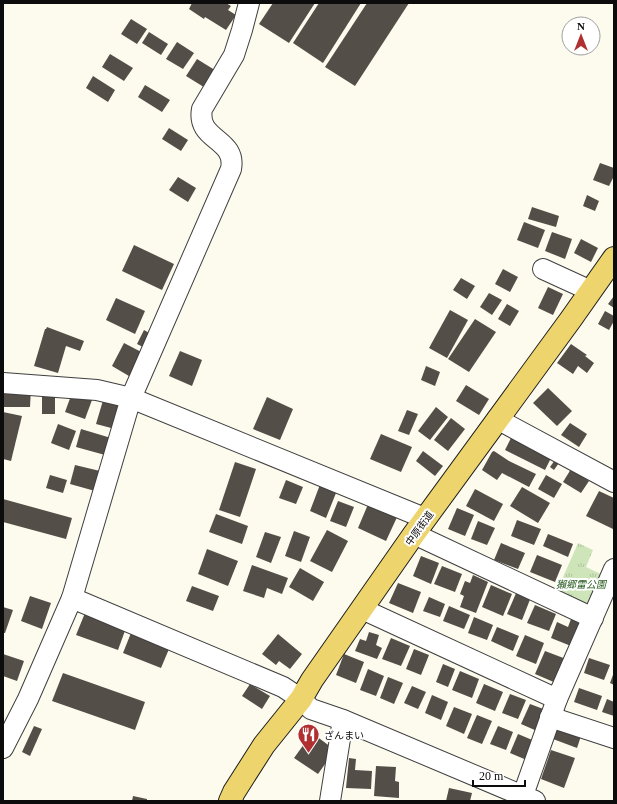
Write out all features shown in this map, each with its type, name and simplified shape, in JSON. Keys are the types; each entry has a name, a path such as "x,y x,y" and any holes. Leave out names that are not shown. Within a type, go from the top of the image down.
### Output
{"main road":[{"name":"中原街道","path":"230,801 234,792 264,745 301,699 312,680 419,527 614,258"}],"street":[{"path":"3,748 28,699 72,598 131,398 231,169 233,158 228,150 205,128 201,116 202,109 234,56 249,3"},
{"path":"543,269 591,291"},
{"path":"3,383 96,390 131,398 417,515 419,527 592,618"},
{"path":"497,419 614,482"},
{"path":"72,598 283,687 301,699 311,709 343,720 529,798 554,708 614,569"},
{"path":"362,609 614,738"},
{"path":"330,801 343,720"}],"green space":[{"name":"獺郷雷公園","path":"578,543 593,550 586,567 605,576 593,603 584,605 556,593"}],"building":[{"path":"192,3 226,3 231,6 228,10 236,15 226,30 205,17 204,19 189,9"},
{"path":"273,3 315,3 289,43 259,24"},
{"path":"319,3 361,3 323,63 293,43"},
{"path":"367,3 409,3 355,86 325,67"},
{"path":"131,19 147,29 137,44 121,34"},
{"path":"149,32 168,44 161,55 142,43"},
{"path":"177,42 194,53 183,69 166,59"},
{"path":"110,54 133,68 124,81 102,67"},
{"path":"197,59 218,72 207,89 186,76"},
{"path":"93,76 115,90 108,102 86,88"},
{"path":"145,85 170,100 162,112 138,97"},
{"path":"169,128 188,140 181,151 162,139"},
{"path":"600,163 614,168 614,176 609,186 593,180"},
{"path":"178,177 196,188 188,202 169,190"},
{"path":"587,195 599,201 595,211 583,206"},
{"path":"532,207 559,216 556,227 528,219"},
{"path":"524,222 545,230 538,248 517,240"},
{"path":"552,232 572,239 565,259 545,251"},
{"path":"581,239 598,248 591,262 574,253"},
{"path":"134,245 174,264 162,290 122,271"},
{"path":"503,269 518,277 510,292 495,284"},
{"path":"461,278 475,286 467,299 453,290"},
{"path":"548,287 563,294 553,315 538,308"},
{"path":"489,293 502,300 492,315 480,307"},
{"path":"614,296 614,308 608,304"},
{"path":"116,298 145,311 135,334 106,320"},
{"path":"507,304 519,311 510,326 498,319"},
{"path":"450,310 468,320 447,358 429,348"},
{"path":"605,311 614,316 614,321 609,330 598,324"},
{"path":"475,319 496,332 469,372 448,359"},
{"path":"47,327 84,341 80,351 66,346 58,373 34,366 45,329"},
{"path":"144,330 156,337 149,350 137,344"},
{"path":"124,343 147,355 134,379 112,366"},
{"path":"571,344 587,355 585,356 594,363 587,373 578,366 573,374 557,363"},
{"path":"180,351 202,360 192,386 169,376"},
{"path":"426,366 440,372 435,386 421,380"},
{"path":"466,385 489,399 479,415 456,401"},
{"path":"3,387 31,388 30,407 3,407"},
{"path":"548,388 572,411 557,426 533,403"},
{"path":"42,393 55,393 55,414 42,414"},
{"path":"72,393 92,400 85,419 65,412"},
{"path":"104,397 123,403 115,429 96,424"},
{"path":"267,397 293,409 280,440 253,429"},
{"path":"436,407 448,417 430,440 418,431"},
{"path":"407,410 418,414 409,435 398,431"},
{"path":"3,412 22,416 11,461 3,459"},
{"path":"451,418 465,429 448,451 434,440"},
{"path":"570,423 587,434 579,447 561,435"},
{"path":"58,424 76,431 69,450 51,443"},
{"path":"81,429 111,438 105,455 76,447"},
{"path":"381,434 412,447 401,472 370,459"},
{"path":"513,434 553,454 545,470 505,450"},
{"path":"423,451 443,466 435,476 416,461"},
{"path":"494,451 509,461 536,474 529,487 502,473 497,480 482,470"},
{"path":"557,457 561,460 554,470 550,467"},
{"path":"235,462 256,469 240,517 219,510"},
{"path":"75,465 100,471 95,491 70,484"},
{"path":"571,469 589,481 581,493 563,482"},
{"path":"50,475 67,480 63,493 46,488"},
{"path":"546,475 562,484 554,498 538,489"},
{"path":"286,480 303,487 296,504 279,498"},
{"path":"321,482 338,488 326,518 310,511"},
{"path":"522,487 550,503 538,523 510,506"},
{"path":"475,489 503,504 494,521 466,506"},
{"path":"599,491 614,498 613,529 586,516"},
{"path":"3,499 72,518 66,539 3,522"},
{"path":"338,501 354,507 346,527 330,521"},
{"path":"369,502 398,515 386,541 358,528"},
{"path":"457,508 474,515 465,536 448,529"},
{"path":"216,514 248,526 242,544 209,532"},
{"path":"517,520 541,529 534,545 511,536"},
{"path":"478,521 495,528 487,545 471,539"},
{"path":"327,530 348,541 332,572 310,561"},
{"path":"294,531 310,537 301,562 285,556"},
{"path":"265,532 281,537 271,563 256,557"},
{"path":"548,534 573,544 568,557 543,546"},
{"path":"501,543 525,553 518,569 494,560"},
{"path":"207,549 238,561 228,586 198,574"},
{"path":"537,555 562,565 555,582 530,572"},
{"path":"421,556 439,563 431,584 413,576"},
{"path":"252,565 288,578 282,594 267,588 264,598 243,591"},
{"path":"442,566 462,574 455,592 434,584"},
{"path":"300,568 324,582 313,601 289,587"},
{"path":"473,575 488,582 476,613 460,607 464,596 460,594 465,581 470,583"},
{"path":"398,583 421,592 413,613 389,603"},
{"path":"491,585 512,594 503,616 482,607"},
{"path":"192,586 219,596 213,611 186,601"},
{"path":"517,591 531,597 522,620 507,614"},
{"path":"30,596 51,603 42,629 21,621"},
{"path":"429,597 445,604 440,617 423,611"},
{"path":"535,605 556,614 549,631 527,623"},
{"path":"449,606 470,615 464,629 443,621"},
{"path":"3,607 13,610 5,633 3,633"},
{"path":"85,613 126,628 118,650 76,635"},
{"path":"474,617 493,625 487,640 468,633"},
{"path":"571,619 581,623 571,646 551,638 557,622 568,627"},
{"path":"497,627 519,636 513,651 491,641"},
{"path":"369,632 379,635 376,645 382,648 377,659 355,651 360,639 366,641"},
{"path":"131,633 169,649 161,668 123,653"},
{"path":"278,634 302,654 290,669 279,661 276,665 262,654"},
{"path":"525,635 544,643 536,664 516,656"},
{"path":"391,638 410,646 401,666 382,659"},
{"path":"414,649 429,655 421,675 406,669"},
{"path":"545,651 566,659 556,683 535,674"},
{"path":"3,654 24,661 17,681 3,676"},
{"path":"344,654 364,662 356,683 336,675"},
{"path":"589,658 610,665 604,680 584,673"},
{"path":"443,664 455,669 448,687 436,682"},
{"path":"368,669 384,676 376,696 360,690"},
{"path":"460,671 479,679 472,698 452,690"},
{"path":"614,672 614,685 610,683"},
{"path":"63,673 145,702 135,730 52,701"},
{"path":"388,677 403,683 394,704 380,698"},
{"path":"250,684 270,696 262,709 242,696"},
{"path":"484,684 503,692 495,711 476,703"},
{"path":"412,686 426,692 418,709 404,703"},
{"path":"579,688 602,696 597,710 574,702"},
{"path":"510,694 526,700 518,719 502,713"},
{"path":"432,695 448,702 441,720 425,713"},
{"path":"607,699 614,702 614,716 602,712"},
{"path":"530,704 546,710 537,731 521,724"},
{"path":"454,707 472,714 464,734 446,726"},
{"path":"477,715 492,721 482,744 467,738"},
{"path":"559,724 582,733 577,748 553,739"},
{"path":"34,726 42,729 30,756 22,752"},
{"path":"498,726 513,732 506,750 490,744"},
{"path":"312,733 335,750 318,774 294,758"},
{"path":"518,734 537,742 529,761 510,753"},
{"path":"551,750 575,758 564,788 541,779"},
{"path":"349,758 356,759 355,770 372,771 371,789 346,788"},
{"path":"376,766 396,767 395,781 399,782 399,798 374,796"},
{"path":"449,788 472,793 470,801 446,801"},
{"path":"133,796 147,799 147,801 132,801"}],"place":[{"name":"ざんまい","path":"308,754"}]}
